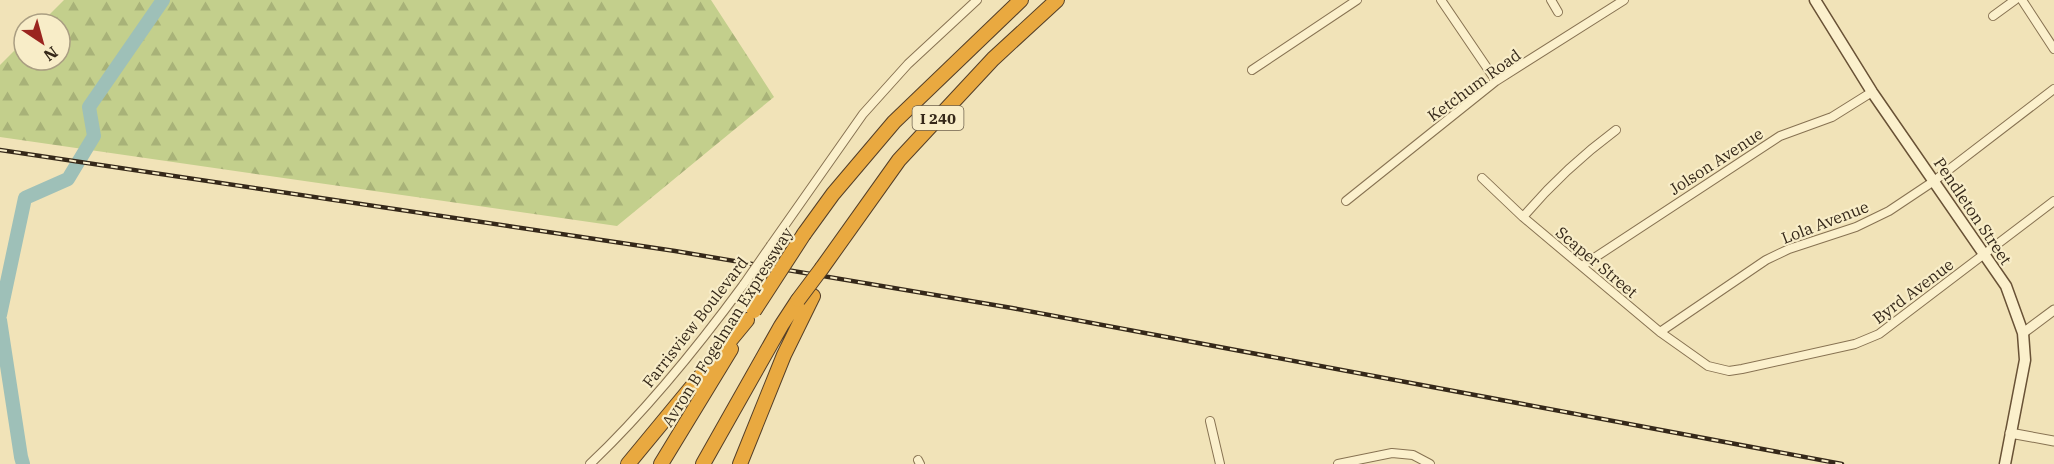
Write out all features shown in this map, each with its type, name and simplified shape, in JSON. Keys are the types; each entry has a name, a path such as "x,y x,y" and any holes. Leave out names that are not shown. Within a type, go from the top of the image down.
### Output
{"highway":[{"name":"Avron B Fogelman Expressway","path":"661,464 721,368 750,316 833,194 894,122 1021,0"},
{"name":"I 240","path":"703,464 798,300 899,160 993,59 1057,0"},
{"path":"740,464 784,355 813,296 822,268"},
{"path":"628,464 750,316"}],"main road":[{"name":"Pendleton Street","path":"1815,0 1872,92 2006,286 2024,333 2025,360 2006,464"}],"street":[{"name":"Farrisview Boulevard","path":"590,464 642,411 687,360 744,284 863,114 908,64 977,0"},
{"path":"1252,70 1355,0"},
{"path":"1441,0 1496,81"},
{"path":"1551,0 1558,12"},
{"name":"Ketchum Road","path":"1346,201 1496,81 1624,0"},
{"path":"1993,16 2015,0"},
{"path":"2022,0 2054,49"},
{"name":"Lola Avenue","path":"1659,332 1766,260 1789,249 1856,227 1889,211 1934,180 2054,89"},
{"name":"Jolson Avenue","path":"1582,266 1780,136 1832,117 1872,92"},
{"path":"1523,217 1548,189 1587,152 1616,130"},
{"name":"Scaper Street","path":"1482,178 1523,217 1659,332 1699,361"},
{"name":"Byrd Avenue","path":"1699,361 1717,369 1742,369 1855,344 1879,334 2054,201"},
{"path":"2024,333 2054,310"},
{"path":"1210,421 1220,464"},
{"path":"2010,433 2054,441"},
{"path":"1338,464 1392,453 1413,454 1430,464"}],"green space":[{"path":"64,0 711,0 774,97 617,226 0,137 0,65 12,53 12,72 72,72 72,12 52,12"}],"waterway":[{"path":"0,315 25,198 68,179 94,136 89,107 163,0"},
{"path":"0,320 23,464"}],"railway":[{"path":"0,150 675,251 1012,308 1842,464"}]}
